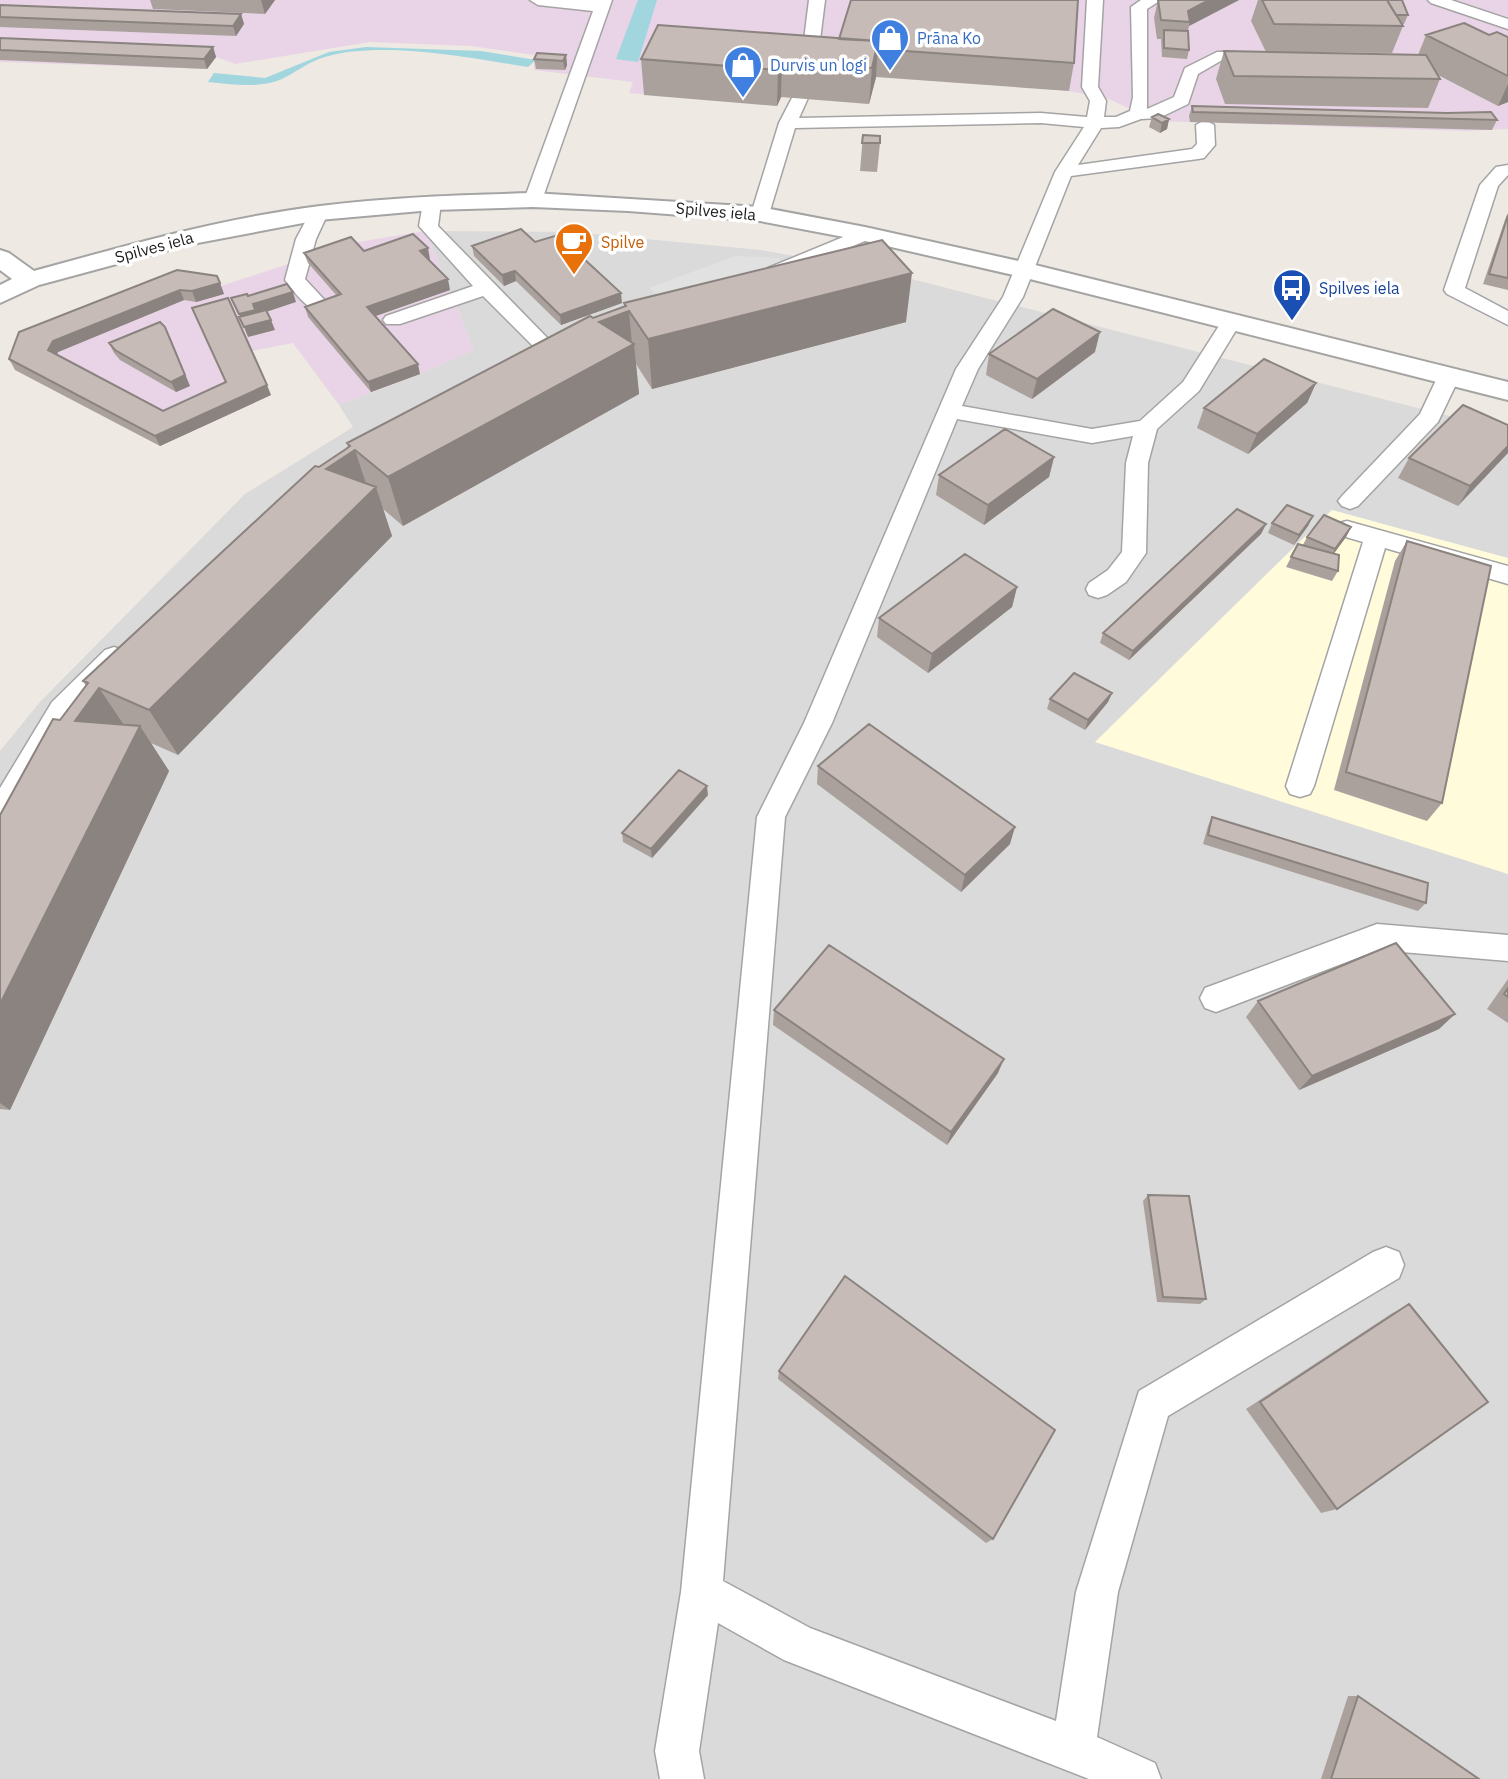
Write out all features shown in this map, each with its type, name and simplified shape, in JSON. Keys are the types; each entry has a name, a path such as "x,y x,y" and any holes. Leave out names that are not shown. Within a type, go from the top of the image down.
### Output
{"street":[{"name":"Spilves iela","path":"0,295 30,280 184,238 319,213 432,203 533,200 760,214 1023,270 1508,391"},
{"path":"0,258 30,280"}],"lane":[{"path":"533,200 603,3 538,0"},
{"path":"808,72 817,0"},
{"path":"682,1779 677,1751 702,1592 771,817 818,723 967,369 1013,298 1064,172 1095,123 1098,101 1090,87 1095,0"},
{"path":"1138,114 1141,97 1139,7 1153,0"},
{"path":"1436,0 1508,24"},
{"path":"788,123 1041,118 1095,123 1119,122 1138,114 1153,114 1182,100 1191,71 1223,55"},
{"path":"760,214 788,123 800,98"},
{"path":"1064,172 1198,154 1206,145 1205,125"},
{"path":"1508,170 1502,171 1489,185 1454,290 1508,319"},
{"path":"432,203 428,226 555,357"},
{"path":"319,213 306,239 295,280 321,307"},
{"path":"755,279 864,234"},
{"path":"393,320 486,288"},
{"path":"1098,589 1117,576 1134,553 1137,463 1147,428 1191,386 1231,322"},
{"path":"533,366 580,347"},
{"path":"1350,501 1430,417 1449,376"},
{"path":"950,411 1092,436 1147,428"},
{"path":"1347,529 1508,575"},
{"path":"1300,786 1376,538"},
{"path":"0,813 61,709 134,638"},
{"path":"1216,998 1377,937 1508,948"},
{"path":"1073,1749 1097,1592 1152,1404 1386,1265"},
{"path":"702,1592 799,1645 1073,1749 1139,1779"}],"shaded area":[{"path":"0,0 1508,0 1508,129 1464,131 1155,121 1109,99 1069,91 877,75 869,104 782,97 777,106 629,93 633,82 534,70 534,55 471,46 370,42 235,64 216,57 207,69 0,62"},
{"path":"425,231 572,232 761,250 888,273 1508,431 1508,1779 0,1779 0,751 40,702 245,494 353,427 339,405 474,350"},
{"path":"425,231 474,350 339,405 293,343 252,351 271,395 160,446 15,370 25,343 221,286 352,243"},
{"path":"735,256 778,258 792,272 682,315 649,288"},
{"path":"1332,510 1508,558 1508,874 1095,742"}],"water":[{"path":"638,0 657,0 638,62 616,59"},
{"path":"366,47 481,51 536,60 528,67 426,52 372,50 325,57 282,79 264,84 208,82 214,73 265,78 329,52"}],"building":[{"path":"851,0 1078,0 1074,63 878,49 878,41 839,39"},
{"path":"1158,0 1209,0 1188,11 1190,22 1161,20"},
{"path":"1262,0 1387,0 1403,26 1274,24"},
{"path":"1388,0 1402,0 1408,15 1396,15"},
{"path":"0,5 241,14 233,26 0,17"},
{"path":"1464,23 1489,35 1497,32 1508,37 1508,76 1426,35"},
{"path":"658,25 878,41 872,68 782,61 778,70 641,59"},
{"path":"1164,30 1188,31 1189,50 1164,48"},
{"path":"0,38 213,47 204,59 0,50"},
{"path":"1224,51 1426,55 1440,79 1234,76"},
{"path":"537,53 566,55 563,61 534,59"},
{"path":"1192,106 1491,112 1497,120 1193,112"},
{"path":"1158,114 1169,119 1162,123 1152,117"},
{"path":"863,135 880,136 880,143 862,143"},
{"path":"1508,215 1508,278 1489,274"},
{"path":"521,229 535,242 558,235 621,293 560,315 515,271 502,275 472,246"},
{"path":"413,234 428,248 420,251 448,279 367,307 418,364 368,382 305,307 341,294 304,253 351,237 364,251"},
{"path":"882,240 912,273 648,339 629,311 599,322 634,344 388,477 355,450 326,469 376,487 149,710 99,688 75,721 140,726 0,1004 0,815 53,719 60,720 88,683 83,681 315,466 319,467 346,449 350,446 347,443 590,316 593,318 626,306 624,303"},
{"path":"177,270 217,276 220,283 192,291 180,290 53,341 48,350 163,411 226,382 192,308 228,298 267,385 155,436 9,359 19,332"},
{"path":"287,284 293,292 253,304 255,310 239,314 231,298 247,294 248,296"},
{"path":"1053,309 1100,332 1037,379 989,354"},
{"path":"266,310 271,320 244,327 239,317"},
{"path":"160,322 165,327 185,375 171,382 115,350 109,343"},
{"path":"1264,359 1316,383 1257,434 1204,408"},
{"path":"1463,405 1508,425 1508,446 1470,486 1409,458"},
{"path":"1005,429 1054,457 988,505 939,475"},
{"path":"1287,505 1313,516 1299,535 1272,523"},
{"path":"1237,509 1266,524 1133,651 1103,633"},
{"path":"1324,515 1351,527 1335,549 1307,537"},
{"path":"1407,541 1491,566 1442,803 1346,772"},
{"path":"1298,544 1339,555 1338,571 1291,557"},
{"path":"965,554 1017,587 932,654 879,618"},
{"path":"1074,673 1112,693 1088,720 1050,699"},
{"path":"869,724 1015,827 965,875 818,766"},
{"path":"679,770 707,786 651,849 622,833"},
{"path":"1212,817 1428,883 1426,903 1208,835"},
{"path":"1396,943 1455,1014 1312,1076 1258,1001"},
{"path":"829,945 1004,1059 951,1132 774,1010"},
{"path":"1148,1195 1189,1196 1206,1299 1163,1297"},
{"path":"845,1276 1055,1430 993,1539 779,1371"},
{"path":"1409,1304 1488,1402 1337,1509 1260,1402"},
{"path":"1358,1696 1479,1779 1331,1779"}],"place":[{"name":"Prāna Ko","path":"890,72"},
{"name":"Durvis un logi","path":"743,99"},
{"name":"Spilve","path":"574,276"},
{"name":"Spilves iela","path":"1292,322"}]}
